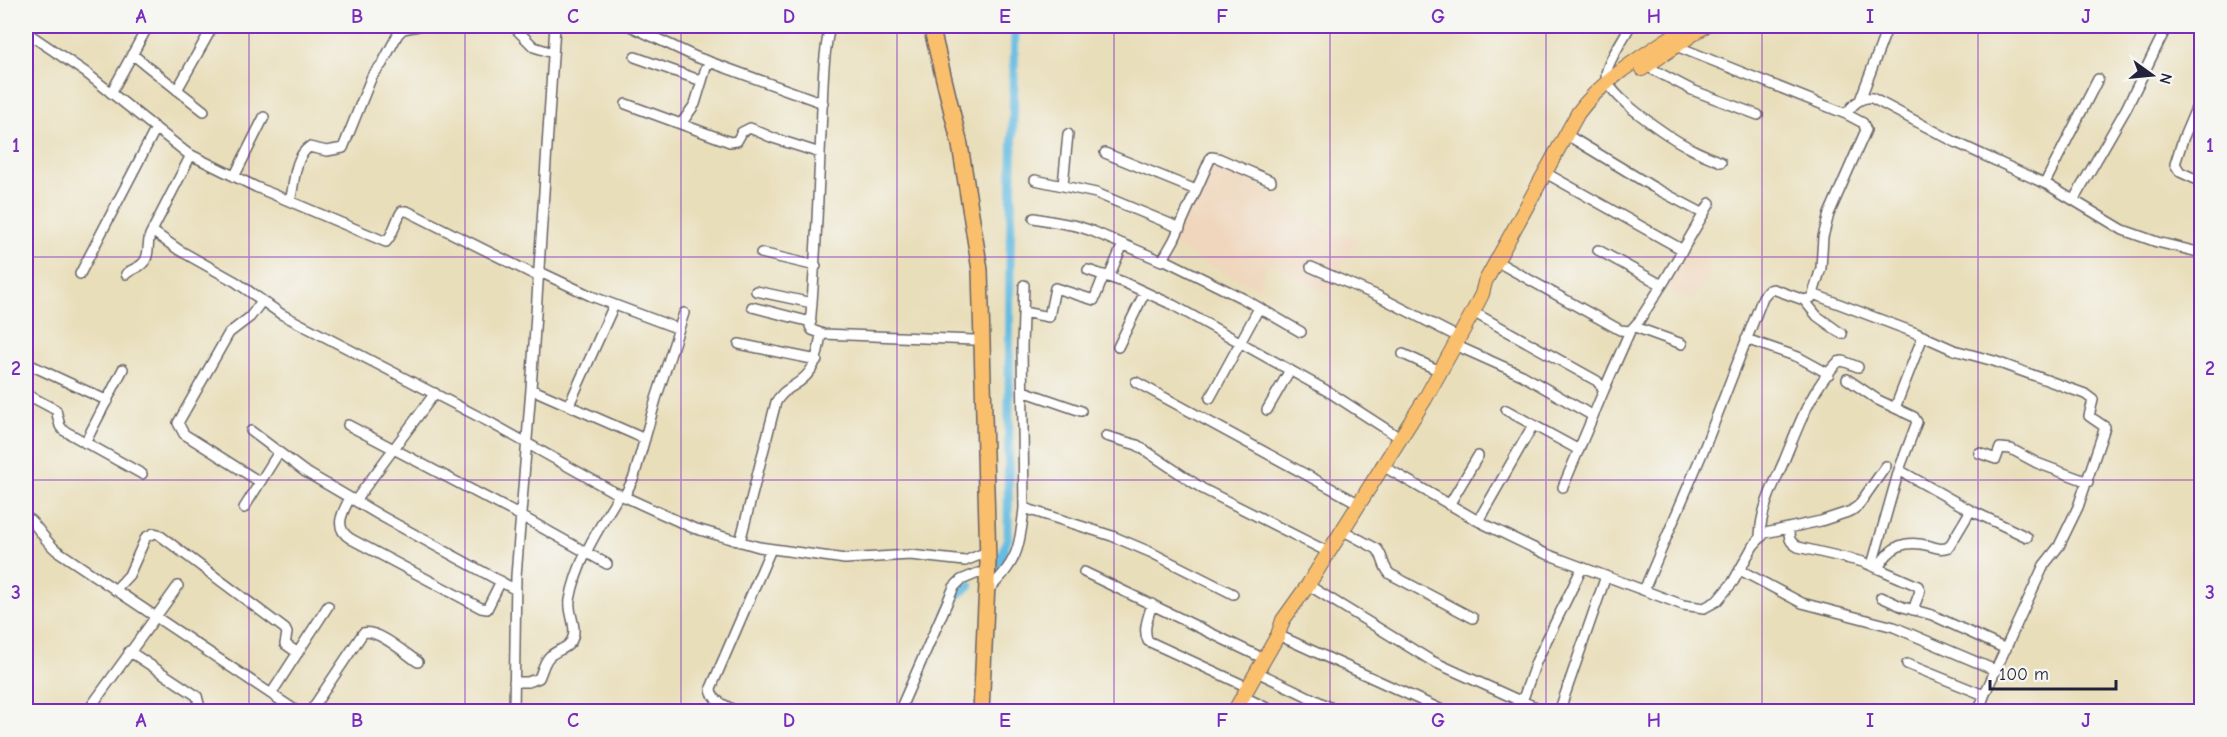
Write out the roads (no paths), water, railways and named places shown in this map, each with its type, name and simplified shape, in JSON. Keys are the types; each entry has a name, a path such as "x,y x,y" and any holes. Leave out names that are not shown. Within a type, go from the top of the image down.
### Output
{"highway":[{"path":"923,26 952,149 967,241 972,293 983,554 987,591 981,711"},
{"path":"931,26 960,145 980,270 983,554 978,573 973,711"}],"main road":[{"path":"1234,711 1256,655 1272,629 1283,620 1308,585 1457,342 1482,294 1485,282 1578,113 1589,98 1688,26"},
{"path":"1482,294 1492,285 1588,110 1609,85 1646,66 1705,26"},
{"path":"1226,711 1278,635 1283,620"}],"street":[{"path":"111,93 148,26"},
{"path":"177,90 213,26"},
{"path":"290,201 298,162 302,154 309,147 327,151 343,148 372,76 382,64 398,34 403,29 418,26"},
{"path":"513,26 534,47 553,53"},
{"path":"514,711 516,590 528,443 555,26"},
{"path":"630,26 708,61 823,103"},
{"path":"830,26 825,51 812,330 821,334 974,340"},
{"path":"1630,26 1608,69 1609,85 1637,112 1670,136 1721,162"},
{"path":"1860,100 1888,26"},
{"path":"2074,199 2126,109 2167,26"},
{"path":"2190,26 2202,32"},
{"path":"26,32 86,72 155,130 190,155 234,177 386,242 390,238 399,215 402,211 407,211 539,274 678,329"},
{"path":"1676,46 1846,114 1863,123 1866,130 1829,214 1823,237 1820,274 1808,297"},
{"path":"132,54 204,111"},
{"path":"635,57 702,81"},
{"path":"681,124 695,104 708,61"},
{"path":"1646,66 1692,90 1758,115"},
{"path":"2045,183 2098,79"},
{"path":"2202,94 2175,164 2180,172 2202,182"},
{"path":"1846,114 1860,100 1867,97 1872,98 1948,138 2045,183 2106,221 2132,234 2202,253"},
{"path":"626,104 734,142 742,132 750,128 820,153"},
{"path":"234,177 264,117"},
{"path":"80,274 155,130"},
{"path":"1063,185 1068,134"},
{"path":"1572,138 1653,187 1704,214"},
{"path":"1106,153 1196,190"},
{"path":"126,274 142,265 146,260 147,243 152,231 190,155"},
{"path":"1163,259 1180,228 1209,159 1213,157 1271,181"},
{"path":"1551,176 1683,250"},
{"path":"1035,180 1063,185 1115,200 1180,228"},
{"path":"1563,487 1632,329 1662,285 1710,203"},
{"path":"1034,218 1077,226 1162,261 1163,259 1301,332"},
{"path":"152,231 236,282 292,320 435,393 622,496 693,528 771,549 845,559 910,555 965,561 983,554"},
{"path":"1023,312 1049,317 1055,288 1094,300 1123,244"},
{"path":"1598,250 1662,285"},
{"path":"761,253 816,266"},
{"path":"1503,265 1620,330 1632,329 1682,344"},
{"path":"1311,267 1378,296 1501,368 1522,375 1593,416"},
{"path":"1088,270 1145,292 1290,370 1400,438"},
{"path":"987,591 1003,577 1014,558 1022,529 1024,508 1024,285"},
{"path":"1644,590 1704,449 1762,297 1769,290 1808,297 1923,336 1954,350 1994,361 2092,398 2093,403 2089,416 2104,425 2105,430 2088,482 2064,537 2044,565 1978,711"},
{"path":"756,291 813,303"},
{"path":"1118,347 1145,292"},
{"path":"1808,297 1817,316 1842,334"},
{"path":"260,482 184,434 178,423 229,333 250,316 262,301"},
{"path":"569,405 614,305"},
{"path":"752,307 811,322"},
{"path":"1210,398 1259,308"},
{"path":"1473,312 1597,381 1604,390"},
{"path":"514,682 528,682 539,678 549,657 567,646 572,640 574,628 570,616 570,601 575,580 585,553 634,477 684,313"},
{"path":"740,542 776,402 782,393 810,373 817,360 821,334"},
{"path":"1895,408 1923,336"},
{"path":"1746,339 1798,357 1829,374"},
{"path":"739,344 817,360"},
{"path":"1403,354 1440,371"},
{"path":"1381,465 1478,521 1544,553 1683,604 1704,608 1711,606 1725,594 1760,536 1766,502 1799,422 1829,374 1840,361 1858,367"},
{"path":"26,363 108,401"},
{"path":"85,443 123,369"},
{"path":"1267,410 1290,370"},
{"path":"1847,379 1878,400 1914,417 1917,422 1899,470 1875,567"},
{"path":"1136,382 1358,503"},
{"path":"531,389 645,439"},
{"path":"1023,391 1081,411"},
{"path":"435,393 342,516 341,531 351,539 481,608 487,609 490,606 501,581"},
{"path":"26,394 56,410 60,426 85,443 142,474"},
{"path":"1506,410 1579,450"},
{"path":"348,425 607,564"},
{"path":"1478,521 1533,426"},
{"path":"251,431 303,471 516,590"},
{"path":"1106,436 1137,445 1203,489 1329,552"},
{"path":"1979,453 1995,459 2000,448 2006,448 2037,463 2088,482"},
{"path":"244,507 279,452"},
{"path":"1449,505 1478,456"},
{"path":"1760,536 1771,531 1789,529 1851,511 1886,466"},
{"path":"1899,470 1971,510 2027,537"},
{"path":"1024,508 1112,536 1150,552 1233,594"},
{"path":"1875,567 1895,547 1915,544 1938,549 1949,547 1971,510"},
{"path":"26,516 48,543 156,618 298,711"},
{"path":"1789,529 1789,539 1797,547 1821,550 1875,567 1918,586 1920,591 1913,610"},
{"path":"1342,530 1377,549 1381,553 1385,570 1390,574 1473,618"},
{"path":"115,590 129,574 146,537 154,533 158,534 285,629 287,633 285,644 298,653"},
{"path":"739,711 717,700 712,695 711,688 771,549"},
{"path":"1512,711 1518,700 1524,696 1536,662 1582,568"},
{"path":"1740,570 1802,603 1894,627 1995,670"},
{"path":"1084,572 1256,655"},
{"path":"899,711 951,593 961,580 978,573"},
{"path":"1560,711 1606,576"},
{"path":"1308,585 1432,660 1518,700 1550,711"},
{"path":"87,711 178,586"},
{"path":"1881,597 1945,620 2006,649"},
{"path":"1152,604 1145,628 1148,641 1241,690 1275,711"},
{"path":"271,694 328,606"},
{"path":"310,711 363,633 368,631 378,634 418,662"},
{"path":"1278,635 1440,710"},
{"path":"129,651 197,696 199,704 195,711"},
{"path":"1907,664 1984,695"},
{"path":"1255,671 1340,711"}],"waterway":[{"path":"988,575 1000,560 1008,537 1015,26"},
{"path":"947,613 955,597 970,585"},
{"path":"907,712 928,655"}]}
